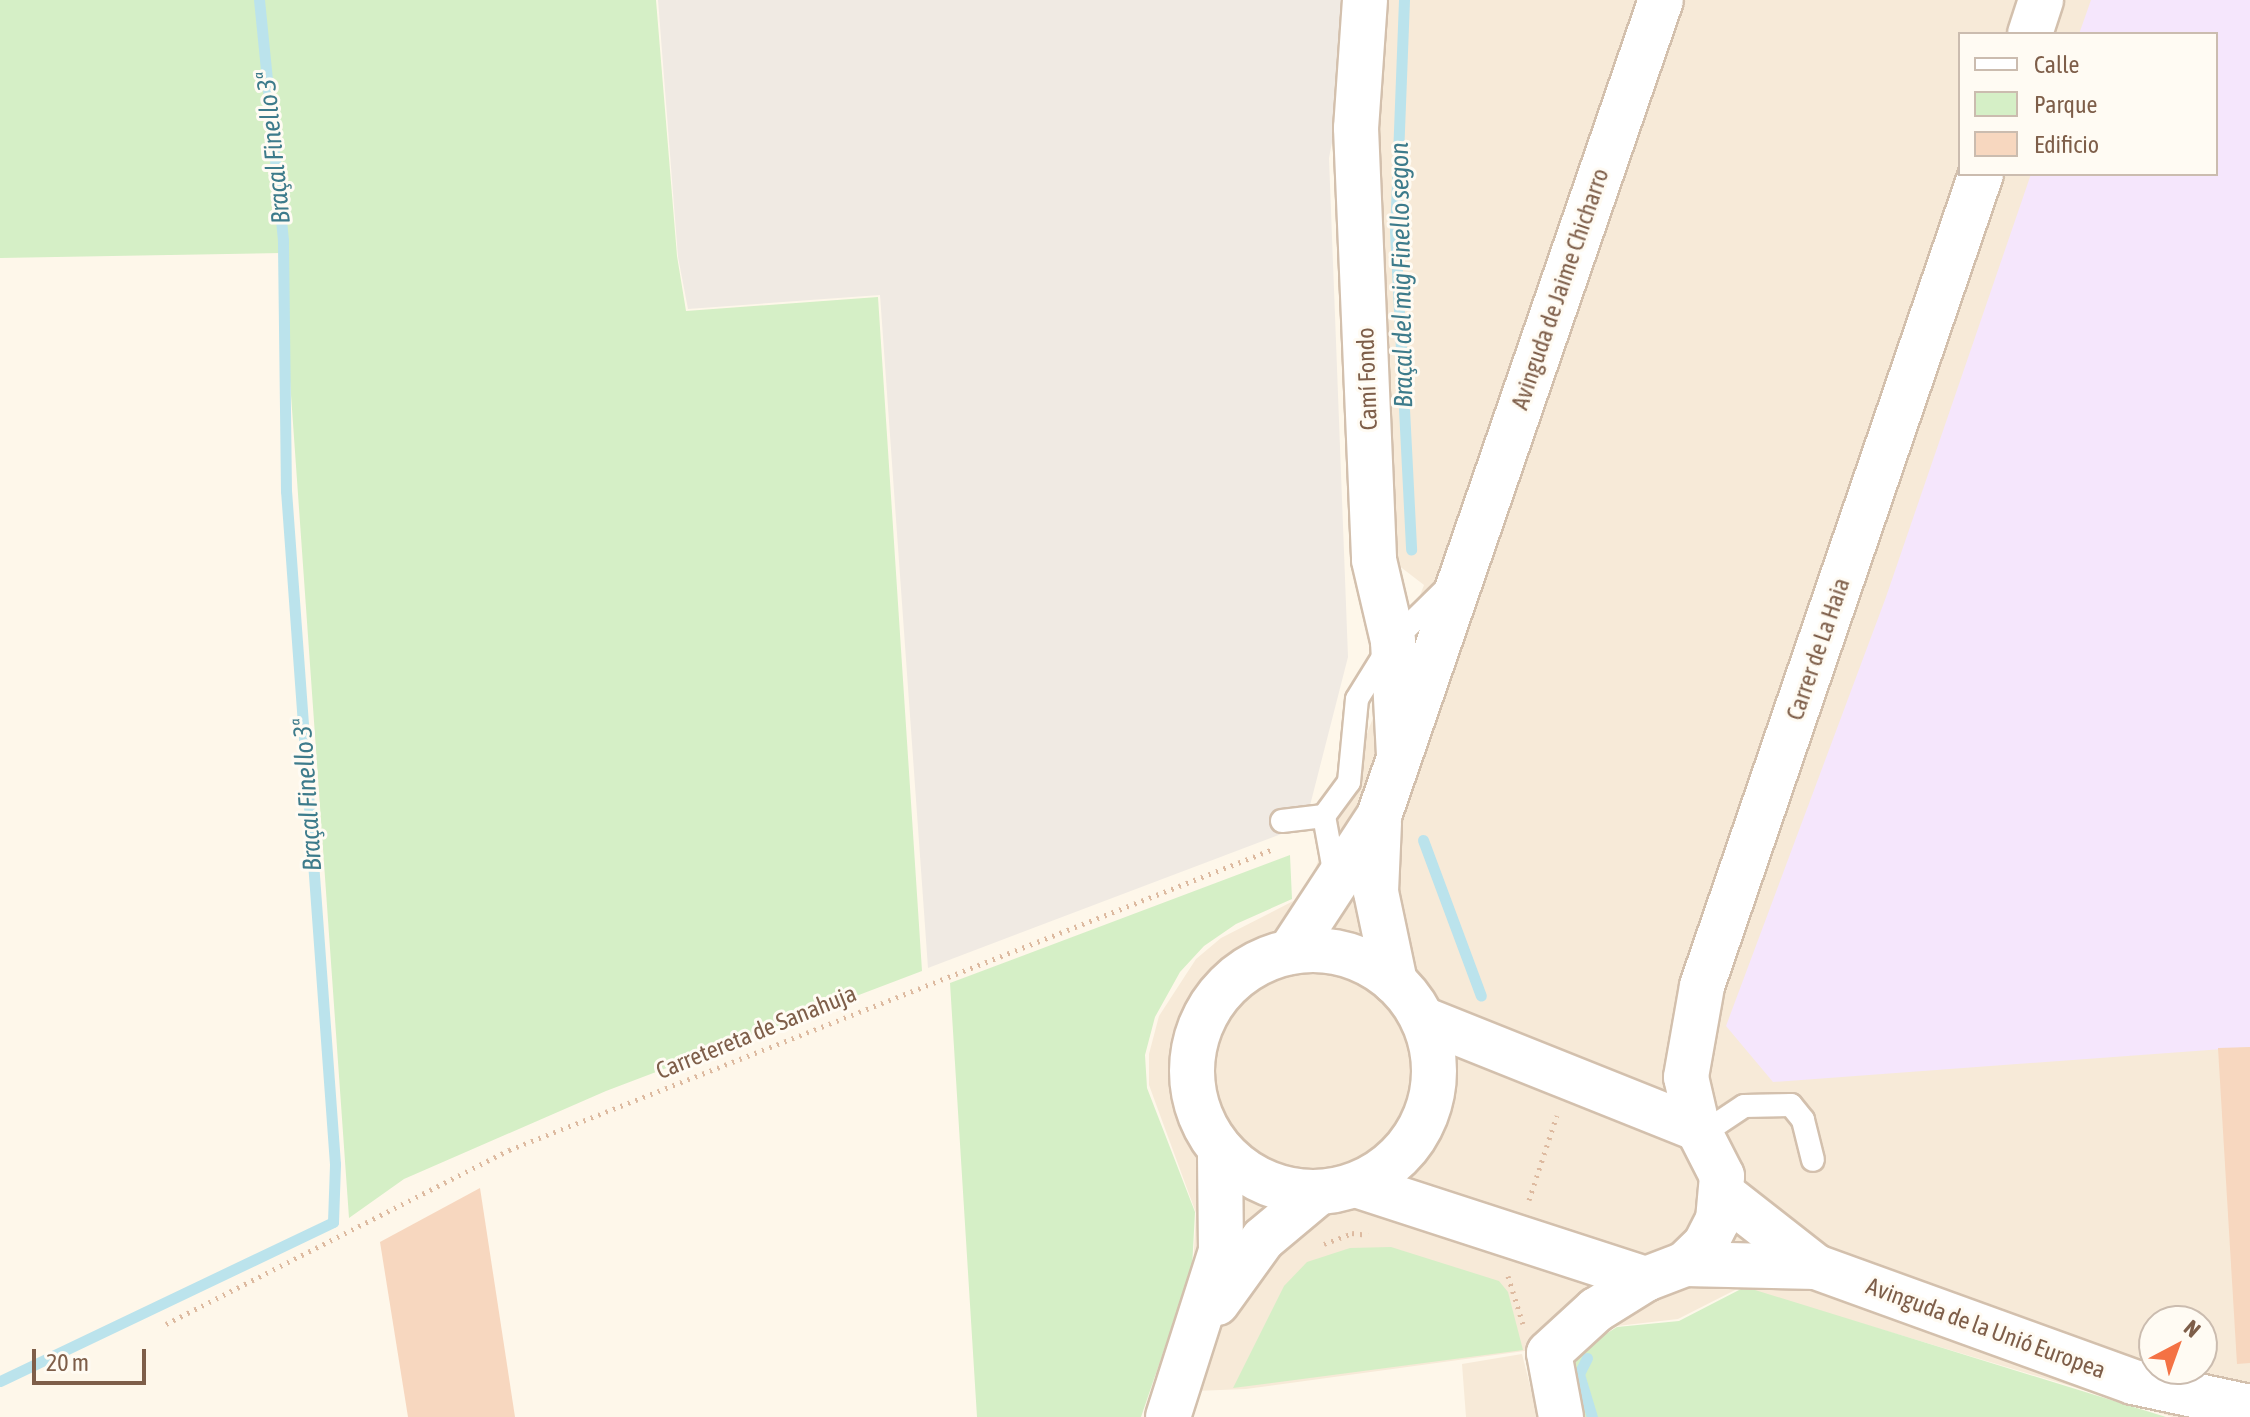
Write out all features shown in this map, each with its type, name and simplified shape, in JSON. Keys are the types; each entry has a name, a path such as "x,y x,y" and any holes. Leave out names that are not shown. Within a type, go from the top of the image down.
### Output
{"street":[{"name":"Camí Fondo","path":"1365,0 1356,128 1374,560 1393,641 1399,756"},
{"name":"Avinguda de Jaime Chicharro","path":"1379,816 1459,577 1661,0"},
{"path":"2031,32 2041,0"},
{"name":"Carrer de La Haia","path":"1700,1132 1686,1077 1702,986 1980,176"},
{"path":"1290,952 1337,887 1379,816"},
{"path":"1379,816 1376,892 1395,982"},
{"path":"1168,1417 1221,1251 1220,1149 1195,1099 1195,1043 1204,1017 1239,975 1290,952 1346,955 1395,982 1423,1019 1435,1075 1420,1130 1382,1172 1337,1189 1263,1239 1199,1327"},
{"path":"1423,1019 1568,1081 1700,1132 1717,1159 1723,1194 1718,1220 1705,1245 1596,1310 1549,1353 1561,1417"},
{"path":"1220,1149 1264,1182 1337,1189"},
{"name":"Avinguda de la Unió Europea","path":"1337,1189 1517,1239 1666,1271 1816,1267"},
{"name":"Avinguda de la Unió Europea","path":"1723,1194 1816,1267 2133,1382 2250,1407"}],"lane":[{"path":"1337,887 1326,824 1349,782 1357,699 1393,641 1459,577"},
{"path":"1282,821 1326,824"},
{"path":"1700,1132 1744,1106 1791,1105 1803,1120 1813,1160"}],"path":[{"name":"Carretereta de Sanahuja","path":"166,1324 358,1230 444,1178 1326,824"},
{"path":"1517,1239 1568,1081"},
{"path":"1316,1247 1352,1233 1381,1236"}],"shaded area":[{"path":"658,0 1346,0 1339,105 1329,158 1348,657 1305,825 928,968 880,295 688,309 678,257"},
{"path":"1374,0 2250,0 2250,1417 2173,1417 1741,1287 1678,1319 1617,1326 1589,1342 1246,1389 1195,1391 1155,1374 1193,1269 1196,1213 1149,1085 1149,1054 1159,1016 1196,959 1221,938 1305,895 1424,585 1385,555"},
{"path":"2091,0 2250,0 2250,1047 1773,1082 1726,1026 1886,597 2030,176 2218,176 2218,32 2080,32"},
{"path":"1522,1354 1538,1417 1466,1417 1462,1364"}],"green space":[{"path":"0,0 656,0 677,256 686,311 878,297 922,971 606,1091 404,1179 349,1218 281,253 0,258"},
{"path":"1290,855 1292,899 1236,924 1204,946 1180,972 1155,1017 1145,1055 1147,1088 1195,1212 1192,1268 1141,1417 977,1417 950,983"},
{"path":"1391,1247 1499,1281 1508,1292 1523,1350 1233,1388 1284,1286 1307,1262 1350,1248"},
{"path":"1741,1289 1755,1290 2166,1417 1584,1417 1570,1370 1588,1345 1617,1327 1679,1321"}],"building":[{"path":"2250,1047 2250,1363 2237,1364 2218,1048"},
{"path":"480,1188 515,1417 408,1417 380,1242"}],"waterway":[{"name":"Braçal Finello 3ª","path":"0,1381 333,1222 335,1164 286,491 283,240 259,0"},
{"name":"Braçal del mig Finello segon","path":"1404,0 1395,231 1411,550"},
{"name":"Braçal del mig Finello segon","path":"1423,840 1481,996"},
{"name":"Braçal del mig Finello segon","path":"1587,1358 1579,1374 1592,1417"}]}
